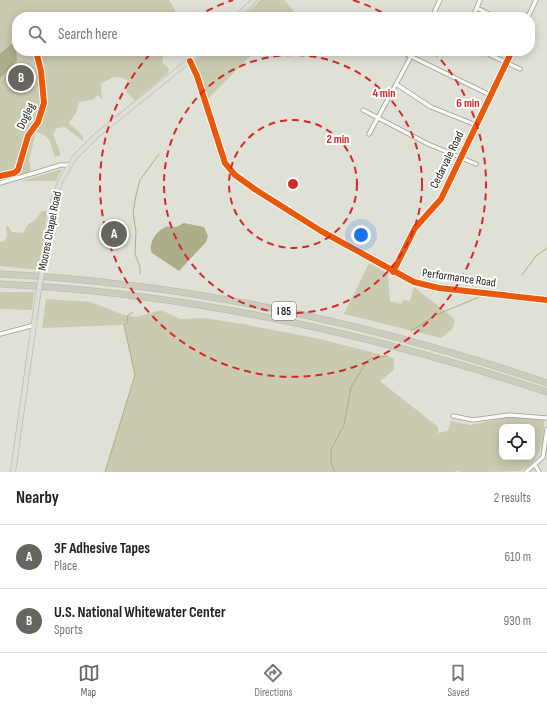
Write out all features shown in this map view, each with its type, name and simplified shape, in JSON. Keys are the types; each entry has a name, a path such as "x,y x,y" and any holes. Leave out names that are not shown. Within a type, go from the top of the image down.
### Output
{"highway":[{"name":"I 85","path":"0,274 126,286 260,306 396,337 547,383"},
{"name":"I 85","path":"0,284 132,295 278,319 402,347 455,362 547,392"},
{"path":"511,371 547,379"}],"main road":[{"path":"242,12 254,0"},
{"name":"Moores Chapel Road","path":"14,472 38,295 54,198 69,165 90,140 196,56"}],"street":[{"path":"434,12 440,0"},
{"path":"475,12 480,0"},
{"path":"530,12 536,0"},
{"path":"477,8 485,12"},
{"path":"493,56 520,69"},
{"name":"Cedarvale Road","path":"393,272 415,228 440,199 509,56"},
{"path":"369,134 412,57 490,95"},
{"name":"Performance Road","path":"190,61 197,76 221,155 230,171 310,225 393,272 425,286 547,300"},
{"path":"396,84 431,107 476,125"},
{"path":"363,110 379,117 428,144 476,164"},
{"path":"0,182 61,165 69,165"},
{"path":"0,334 35,325"},
{"path":"453,416 473,420 509,415 547,418"},
{"path":"526,472 543,456 547,429"},
{"path":"535,465 539,472"}],"shaded area":[{"path":"0,0 169,0 175,10 174,12 12,12 12,56 164,56 162,62 169,69 168,73 135,100 126,92 130,82 126,79 116,77 101,84 102,100 98,95 92,100 79,102 77,111 69,123 83,136 83,141 65,127 57,128 53,134 61,155 55,157 48,139 36,132 29,160 31,170 27,173 0,180"},
{"path":"260,0 284,0 294,11 293,12 248,12"},
{"path":"12,44 12,56 17,56 17,61 0,78 0,54"},
{"path":"201,56 250,56 208,99 201,75 194,62"},
{"path":"62,169 56,181 22,181"},
{"path":"42,211 48,211 41,260 38,270 0,266 0,242 5,241 7,236 6,227 8,226 12,232 23,233 28,224 34,221"},
{"path":"184,223 204,227 208,236 206,242 179,271 152,253 151,246 156,234 159,231 167,227 176,227"},
{"path":"369,263 388,274 390,301 402,304 403,300 410,301 414,287 451,316 455,321 452,329 441,338 344,314"},
{"path":"0,292 34,292 32,310 0,309"},
{"path":"46,299 91,302 124,315 137,317 161,310 180,319 204,318 243,324 320,339 394,358 394,370 380,381 438,427 438,433 448,431 451,421 470,425 513,416 544,419 544,435 540,450 535,459 535,424 499,424 499,460 534,460 520,471 105,472 135,375 124,325 42,328"}],"waterway":[{"path":"140,274 140,267 135,254 136,232 133,213 140,180 159,154"},
{"path":"522,275 536,256 547,248"},
{"path":"411,331 436,315 479,297"},
{"path":"105,472 135,375 124,325 128,322 127,316 133,312"},
{"path":"335,472 331,463 331,450 344,425 351,387 367,361 372,358 388,356"}],"cycle path":[{"name":"Dogleg","path":"0,176 14,173 18,170 28,136 38,122 44,103 41,71 37,56"},
{"path":"393,272 415,228 441,199 510,56"},
{"path":"190,61 197,76 225,163 235,175 256,190 321,231 414,282 439,288 547,300"}],"place":[{"name":"U.S. National Whitewater Center","path":"21,78"},
{"name":"3F Adhesive Tapes","path":"114,234"}]}
